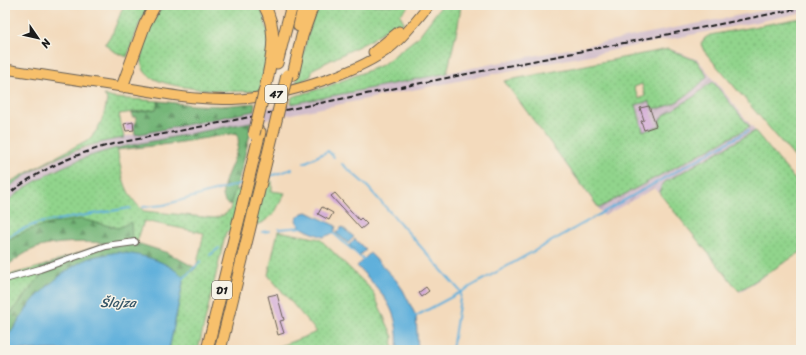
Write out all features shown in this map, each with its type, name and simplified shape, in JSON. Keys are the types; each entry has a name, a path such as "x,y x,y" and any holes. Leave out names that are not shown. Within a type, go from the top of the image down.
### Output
{"highway":[{"path":"122,87 145,24 156,5"},
{"path":"264,5 270,16 273,35 271,75"},
{"name":"D1","path":"207,350 233,230 271,75 292,5"},
{"path":"290,75 304,5"},
{"path":"290,75 313,5"},
{"name":"D1","path":"220,350 235,290 254,225 290,75"},
{"path":"203,350 233,230"}],"main road":[{"path":"329,78 380,48 402,28 423,5"},
{"name":"47","path":"5,69 192,98 232,99 260,96 289,91 329,78 361,65 392,47 429,5"}],"street":[{"path":"5,280 40,270 106,246 135,242"}],"shaded area":[{"path":"791,5 801,5 801,13 114,149 83,158 55,170 31,184 5,203 5,190 26,175 65,155 112,139"},
{"path":"668,49 698,60 796,181 755,131 665,182 738,290 655,188 604,216 504,81 599,208 750,127 708,85 695,96 664,115 660,126 643,131 636,105 649,101 664,107 682,98 693,90 705,71 697,61"},
{"path":"801,252 740,292 739,291"}],"green space":[{"path":"124,5 149,5 139,25 127,57 113,51 105,44 113,32"},
{"path":"163,5 260,5 270,38 260,91 218,91 199,89 165,83 153,78 145,72 142,65 143,48 154,20"},
{"path":"317,5 410,5 400,15 404,22 396,31 391,26 369,41 313,69 311,76 296,84"},
{"path":"442,5 461,5 447,73 291,104 292,97 326,87 382,65 418,37"},
{"path":"801,18 801,165 704,51 701,44 705,38 710,35"},
{"path":"668,49 697,61 707,76 690,93 667,106 652,108 649,101 636,105 643,131 660,126 660,119 664,115 695,96 713,82 750,127 599,208 504,81","holes":["642,84 645,96 639,99 634,87"]},
{"path":"104,95 113,98 159,101 156,109 119,114 124,138 92,145 61,156 32,171 5,190 5,186 12,181 89,139 96,131 103,116 107,99"},
{"path":"159,101 192,105 221,106 255,103 254,111 135,135 133,124 136,123 136,117 132,117 132,113 156,109"},
{"path":"251,122 250,134 236,191 234,192 231,204 227,204 223,192 224,184 238,146 237,133 169,144 117,150 117,148"},
{"path":"755,131 801,187 801,252 739,291 660,194 661,187 665,182"},
{"path":"117,148 124,182 132,198 144,211 214,218 224,215 230,210 234,191 272,181 272,191 285,193 274,214 262,223 226,232 198,350 169,350 184,278 196,268 204,233 144,221 137,242 132,243 118,228 111,226 16,235 5,242 5,203 44,177 72,163 101,152"},
{"path":"81,219 118,228 131,222 132,243 137,243 168,253 196,268 184,278 181,275 29,306 10,333 7,316 12,312 42,274 40,267 105,243 88,242 42,246 34,249 5,267 5,242 23,232 32,229"},
{"path":"278,231 320,239 372,290 393,337 392,350 270,350 317,332 268,275"},
{"path":"40,267 42,274 7,316 10,333 5,337 5,276"}],"water":[{"path":"307,212 336,226 334,233 323,237 299,225 296,219 302,213"},
{"path":"342,227 354,237 348,243 336,233"},
{"path":"355,239 366,250 360,255 349,245"},
{"name":"Šlajza","path":"117,252 161,262 169,266 184,278 169,350 5,350 5,337 15,326 29,305 50,284 85,260 96,256"},
{"path":"370,253 396,280 403,290 416,316 418,350 397,350 396,324 393,313 382,294 357,266"}],"building":[{"path":"649,106 656,126 644,130 641,121 644,120 640,108"},
{"path":"133,122 134,130 126,131 124,124"},
{"path":"335,193 359,220 361,218 367,224 361,229 331,196"},
{"path":"322,207 333,213 329,220 318,214"},
{"path":"426,287 429,291 421,297 418,293"},
{"path":"277,294 284,320 280,321 284,333 278,335 268,296"}],"waterway":[{"path":"414,317 748,131"},
{"path":"304,163 328,151 334,157"},
{"path":"342,164 366,185 461,292 452,350"},
{"path":"267,177 292,169"},
{"path":"143,207 164,205 243,183"},
{"path":"5,239 18,231 38,223 130,208"},
{"path":"279,229 303,227"},
{"path":"262,232 269,231"},
{"path":"332,232 365,261"},
{"path":"210,255 219,248"},
{"path":"182,280 201,261"}],"railway":[{"path":"5,197 29,179 56,164 113,144 801,8"}]}
